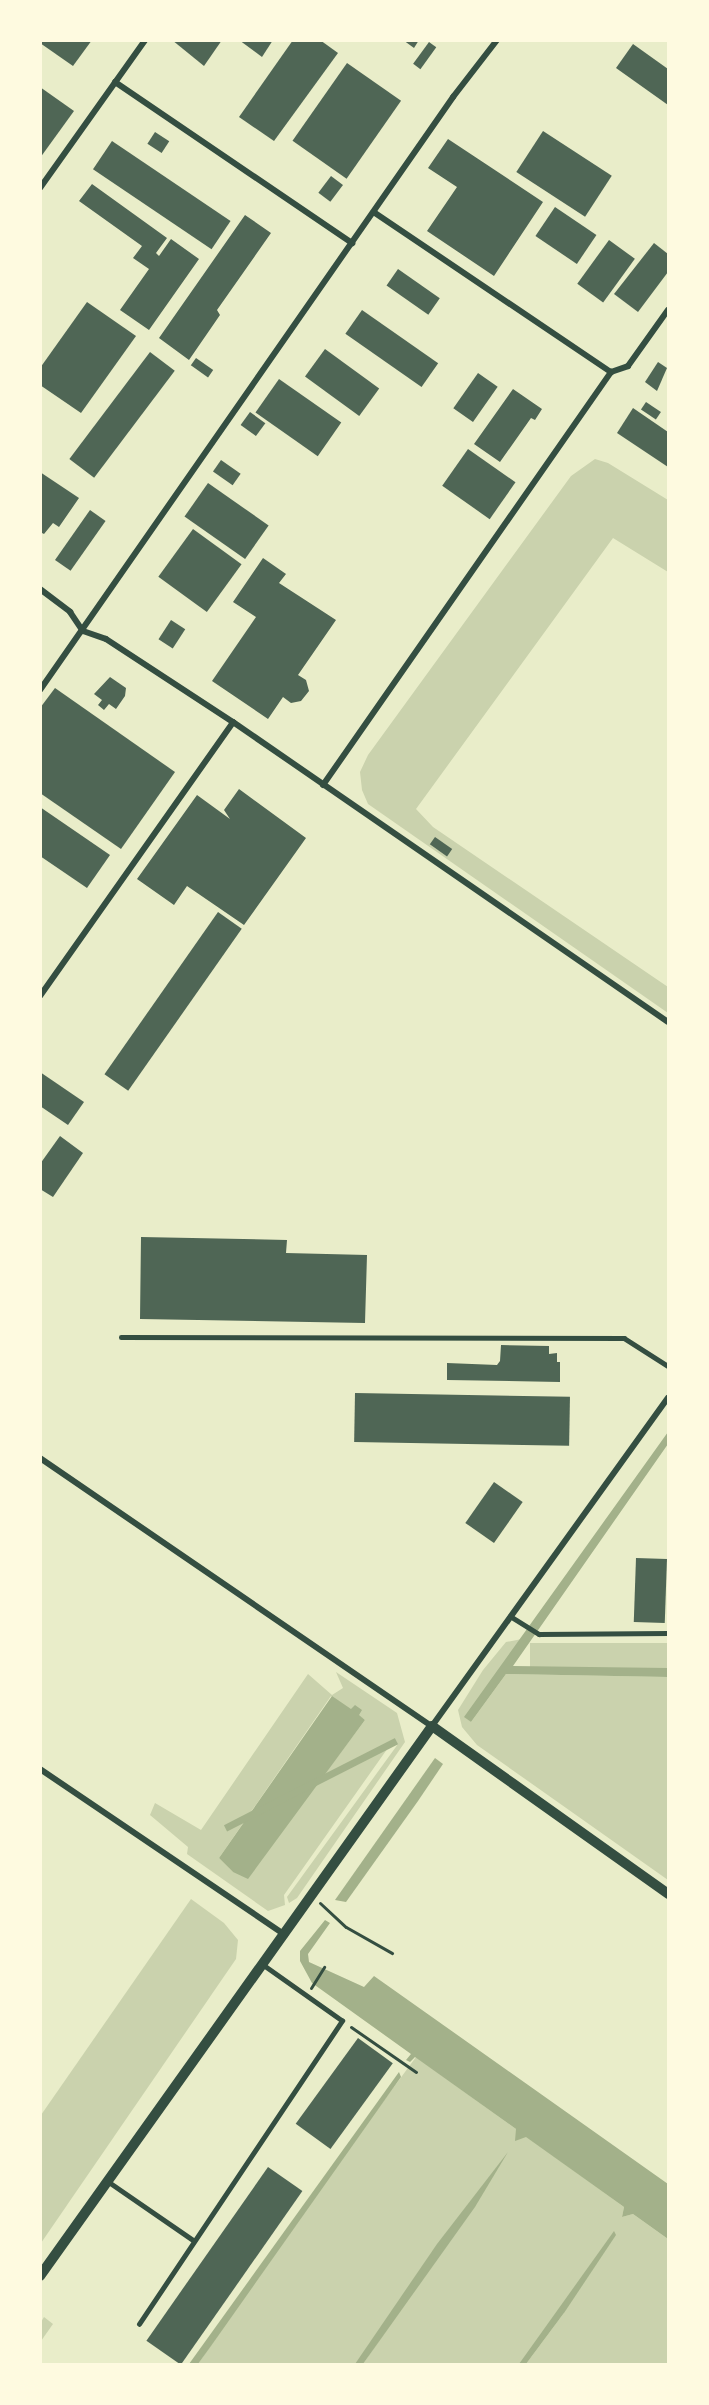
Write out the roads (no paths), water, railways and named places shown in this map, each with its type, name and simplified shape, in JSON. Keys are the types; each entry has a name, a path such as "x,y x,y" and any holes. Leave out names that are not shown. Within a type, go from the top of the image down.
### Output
{"street":[{"path":"40,188 144,40"},
{"path":"40,690 375,213 453,97 497,40"},
{"path":"115,82 352,243"},
{"path":"375,213 612,372"},
{"path":"323,785 612,372 628,366 669,310"},
{"path":"40,589 70,612 83,631 106,639 233,722 669,1022"},
{"path":"40,996 233,722"},
{"path":"40,2276 510,1616 669,1398"},
{"path":"40,1458 432,1726 669,1894"},
{"path":"40,1769 285,1935"}],"lane":[{"path":"121,1337 624,1338 669,1366"},
{"path":"510,1616 540,1635 669,1633"},
{"path":"139,2324 342,2021 263,1965"},
{"path":"108,2181 193,2241"}]}
